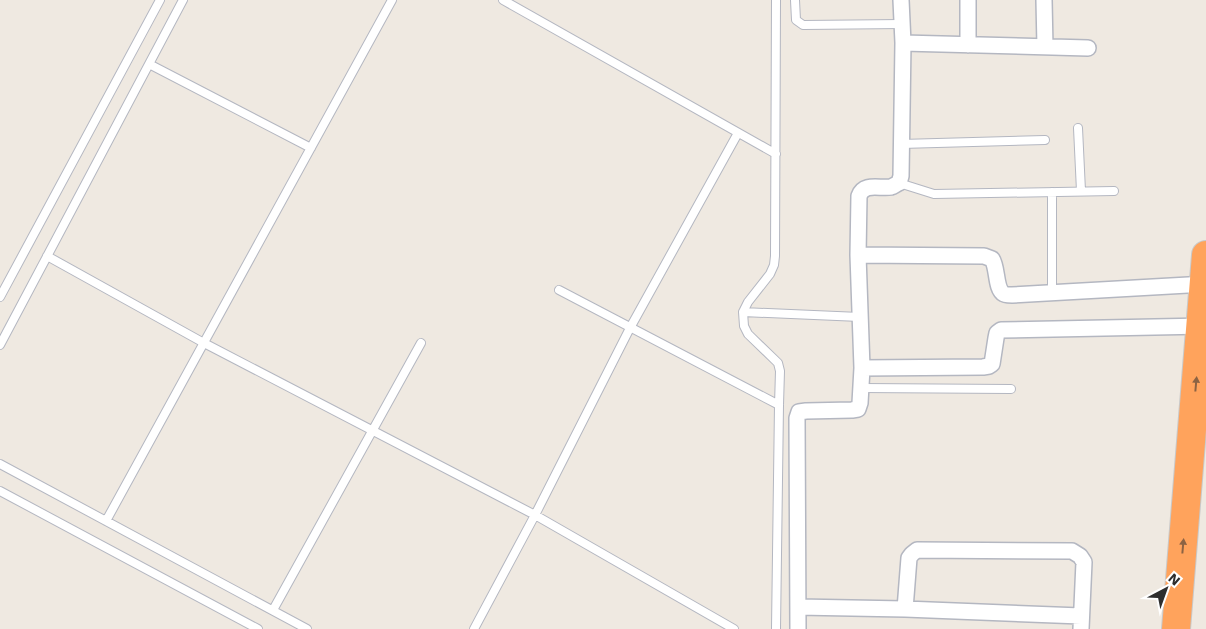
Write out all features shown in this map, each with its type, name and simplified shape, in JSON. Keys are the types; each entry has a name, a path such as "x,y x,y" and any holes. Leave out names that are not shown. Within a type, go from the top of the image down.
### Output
{"highway":[{"path":"1176,629 1203,326 1206,255"}],"street":[{"path":"798,629 797,418 799,412 852,410 858,408 860,403 862,368 858,255 859,196 860,191 866,188 892,186 899,183 901,176 902,0"},
{"path":"968,0 968,45"},
{"path":"1044,0 1045,47"},
{"path":"903,44 1088,48"},
{"path":"858,255 984,256 992,259 995,264 999,289 1004,294 1012,295 1205,284"},
{"path":"862,368 989,366 992,364 998,333 1002,330 1203,326"},
{"path":"798,607 906,609 1081,623 1084,562 1080,556 1072,551 917,550 909,558 906,609"}],"lane":[{"path":"0,297 160,0"},
{"path":"0,344 184,0"},
{"path":"106,521 392,0"},
{"path":"503,0 776,154"},
{"path":"776,0 776,256 770,274 742,312 744,326 748,334 778,363 780,370 776,629"},
{"path":"795,0 796,20 804,25 902,24"},
{"path":"149,64 311,148"},
{"path":"1078,128 1081,192"},
{"path":"474,629 535,515 630,328 738,133"},
{"path":"901,144 1045,140"},
{"path":"899,183 934,194 1114,191"},
{"path":"1052,192 1052,293"},
{"path":"47,256 204,343 535,515 734,629"},
{"path":"559,290 779,405"},
{"path":"742,312 860,317"},
{"path":"273,610 422,344"},
{"path":"861,388 1011,389"},
{"path":"0,464 307,629"},
{"path":"0,491 258,629"}]}
